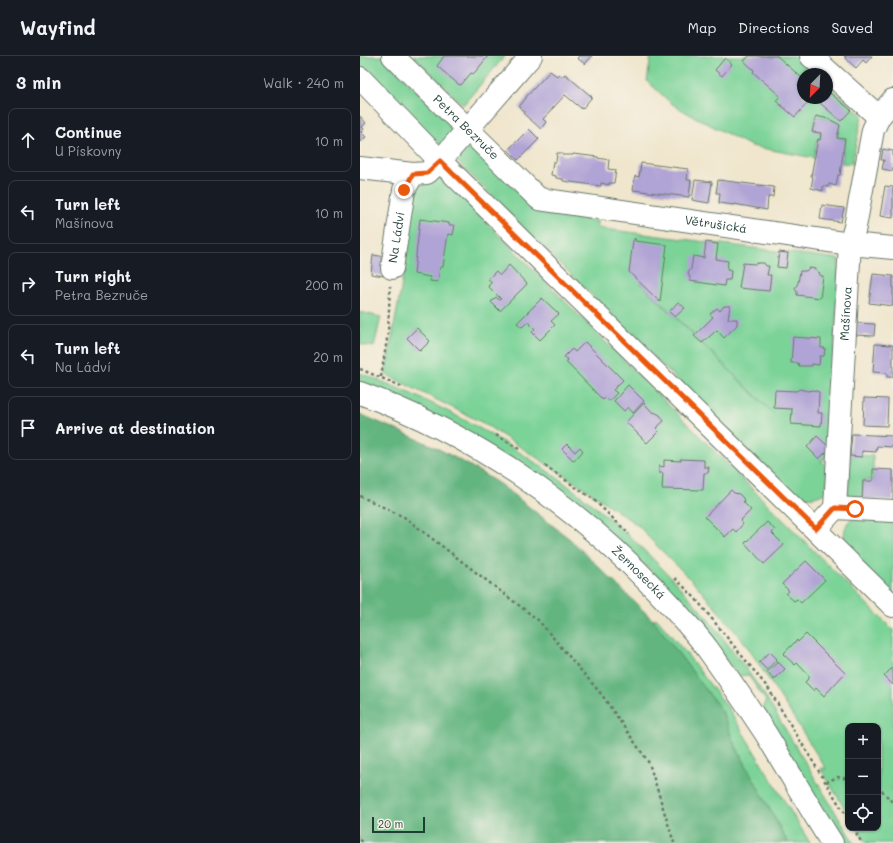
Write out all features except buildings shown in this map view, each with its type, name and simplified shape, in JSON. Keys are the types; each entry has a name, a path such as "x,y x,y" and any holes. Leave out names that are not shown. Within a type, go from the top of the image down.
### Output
{"street":[{"name":"Petra Bezruče","path":"393,56 539,199"},
{"path":"360,168 413,174 427,173 440,161 530,56"},
{"path":"810,56 879,117"},
{"path":"360,78 440,161 893,606"},
{"name":"Mašínova","path":"835,508 850,244 855,227 873,130 879,117 893,100"},
{"name":"Na Ládví","path":"392,268 404,190 413,174"},
{"name":"Větrušická","path":"539,199 850,244 893,248"},
{"name":"Žernosecká","path":"360,393 423,419 494,458 541,490 578,518 633,565 676,611 706,647 758,722 832,843"},
{"path":"816,529 835,508 893,511"}],"path":[{"name":"Na Ládví","path":"360,369 381,377 388,333 392,268"},
{"path":"360,496 404,517 538,620 602,695 649,763 674,843"},
{"path":"826,782 838,777 845,778"},
{"path":"881,790 893,804"},
{"path":"855,831 862,843"},
{"path":"360,840 365,843"}],"green space":[{"path":"360,56 382,56 532,206 579,219 597,221 597,228 839,259 829,456 821,461 829,467 826,492 815,497 805,497 800,496 785,487 360,65","holes":["640,283 641,283 774,414"]},
{"path":"413,56 505,56 463,105"},
{"path":"651,56 794,56 807,68 797,68 797,104 833,104 833,90 862,115 852,164 842,163 845,139 837,138 840,125 829,119 816,116 813,131 821,133 820,140 817,139 814,158 751,146 672,104 647,81"},
{"path":"443,176 477,211 476,212 893,630 893,843 866,843 859,831 881,831 881,723 845,723 845,809 820,768 826,769 745,643 697,586 640,527 587,490 483,423 385,374 401,289 415,187","holes":["417,328 430,341 420,351 408,338"]},
{"path":"360,312 381,317 374,347 360,344"},
{"path":"360,373 452,413 496,437 538,464 579,494 617,525 654,560 688,596 737,656 764,694 845,828 845,831 847,831 854,843 843,843 762,708 766,701 748,675 739,676 648,567 360,383"},
{"path":"360,414 431,445 467,464 501,485 571,540 653,620 722,711 733,741 788,843 360,843"},
{"path":"850,455 873,456 873,480 863,480 863,499 848,498"},
{"path":"851,519 893,521 893,595 844,547 845,528"},
{"path":"656,618 686,653 728,708 810,843 788,843 733,741 722,711 653,620"}],"route":[{"path":"404,190 413,174 427,173 440,161 816,529 835,508 855,509"}]}
